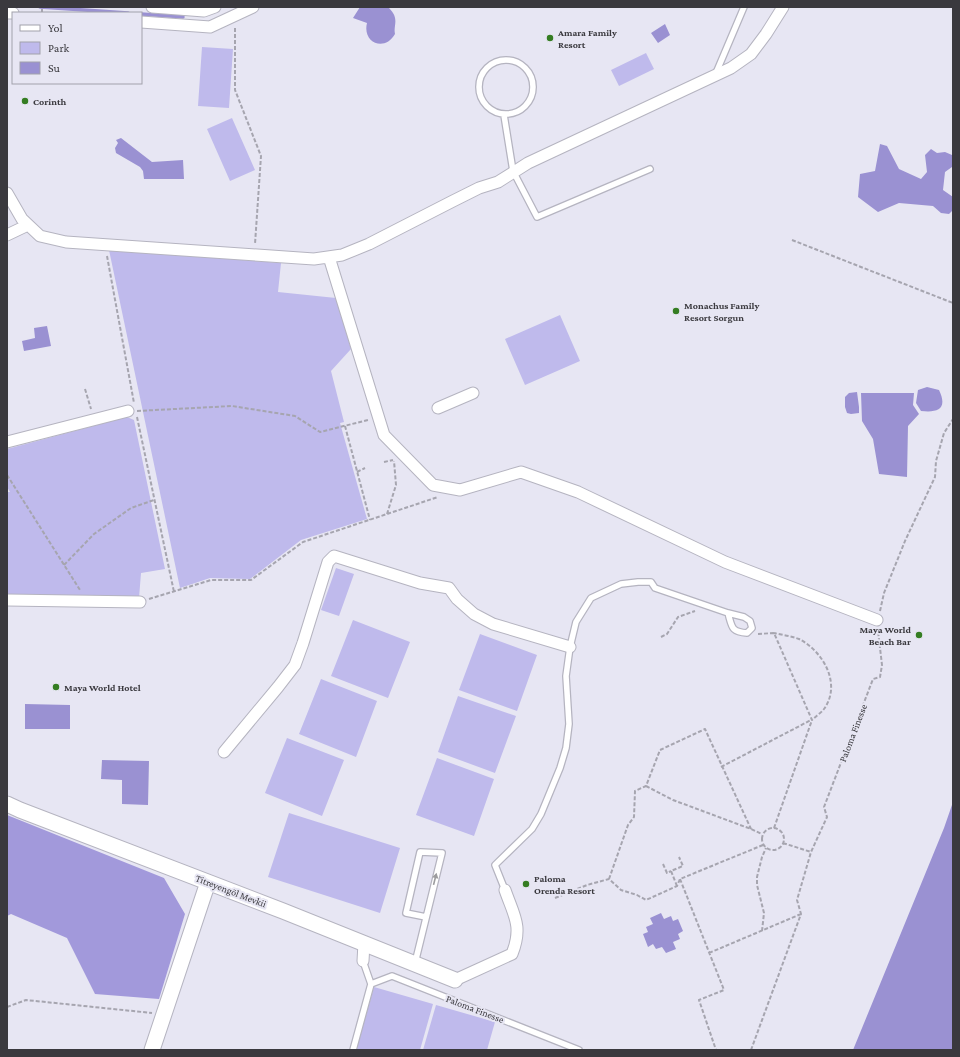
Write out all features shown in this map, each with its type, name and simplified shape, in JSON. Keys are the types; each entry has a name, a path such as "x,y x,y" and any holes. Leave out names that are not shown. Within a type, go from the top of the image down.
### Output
{"street":[{"path":"152,7 204,11 215,7"},
{"path":"142,22 210,27 253,7"},
{"path":"7,193 22,220 40,236 66,242 314,259 342,255 369,244 479,188 498,182 528,163 731,68 751,54 783,7"},
{"path":"7,235 28,225"},
{"path":"329,257 384,435 433,485 460,490 521,472 578,492 725,562 877,620"},
{"path":"438,408 473,393"},
{"path":"7,442 132,411"},
{"path":"224,752 295,665 304,643 328,562 334,556 420,583 449,588 457,600 474,614 494,624 570,647"},
{"path":"7,600 140,602"},
{"name":"Titreyengöl Mevkii","path":"7,804 455,980"},
{"path":"152,1050 208,882"},
{"path":"455,980 512,954 517,941 518,926 504,890"},
{"path":"363,961 364,943"}],"lane":[{"path":"715,76 744,7"},
{"path":"503,60 511,60 520,64 531,76 533,82 533,92 530,100 524,108 515,113 504,115 488,108 482,101 479,93 479,84 482,75 487,68 494,63 503,60"},
{"path":"504,115 513,172 537,217 650,169"},
{"path":"504,890 495,865 532,829 541,814 560,768 566,748 570,724 566,676 570,647 576,622 591,598 621,584 651,582 655,588 744,617 750,621 752,628 747,633 738,633 732,628 728,613"},
{"path":"415,964 442,853 420,852 406,913 426,917"},
{"path":"352,1050 371,984 363,961"},
{"name":"Paloma Finesse","path":"371,984 392,976 579,1050"}],"path":[{"path":"235,16 235,90 261,156 254,255"},
{"path":"792,240 953,303"},
{"path":"104,245 132,411 155,500 174,592"},
{"path":"85,389 94,420"},
{"path":"132,411 232,406 295,416 320,432 379,418"},
{"name":"Paloma Finesse","path":"751,1050 801,914 797,900 811,852 827,817 824,807 873,679 880,677 882,665 877,620 884,593 905,541 935,477 936,461 944,433 953,419"},
{"path":"345,426 370,520"},
{"path":"387,514 396,485 394,460 391,454"},
{"path":"384,462 394,460"},
{"path":"357,472 365,468"},
{"path":"7,475 87,601"},
{"path":"140,602 211,580 251,580 303,542 460,490"},
{"path":"64,565 94,534 131,508 155,500"},
{"path":"661,636 667,634 678,617 688,612 700,610"},
{"path":"722,767 812,720 823,709 832,689 830,676 821,658 810,646 797,638 774,633 762,633 756,635"},
{"path":"774,633 812,720 774,828"},
{"path":"646,786 660,750 705,729 751,829"},
{"path":"609,879 628,825 634,817 635,790 646,786 674,800 762,834"},
{"path":"768,828 774,828 781,831 783,834 783,843 776,850 770,850 763,845 761,840 762,834 768,828"},
{"path":"783,843 811,852"},
{"path":"609,879 621,890 637,895 646,900 677,886 680,879 763,845"},
{"path":"762,930 764,913 757,885 757,877 766,848"},
{"path":"664,864 667,873 683,866 679,857"},
{"path":"671,871 677,886"},
{"path":"556,898 587,885 609,879"},
{"path":"680,879 724,990 699,1000 716,1050"},
{"path":"709,953 801,914"},
{"path":"7,1007 26,1000 163,1014"}],"green space":[{"path":"202,47 233,49 229,108 198,106"},
{"path":"646,53 654,69 619,86 611,70"},
{"path":"232,118 255,170 230,181 207,129"},
{"path":"109,250 281,263 278,292 336,298 351,349 331,371 344,422 340,423 367,519 301,540 250,579 210,578 180,588"},
{"path":"560,315 580,361 525,385 505,339"},
{"path":"127,417 134,420 165,569 141,573 139,598 7,594 7,492 10,492 7,487 7,449"},
{"path":"336,568 354,574 339,616 321,610"},
{"path":"353,620 410,642 388,698 331,676"},
{"path":"480,634 537,655 517,711 459,690"},
{"path":"321,679 377,701 356,757 299,734"},
{"path":"458,696 516,716 495,773 438,752"},
{"path":"287,738 344,760 322,816 265,793"},
{"path":"437,758 494,779 474,836 416,815"},
{"path":"289,813 400,848 380,913 268,877"},
{"path":"374,987 433,1004 420,1050 356,1050"},
{"path":"436,1005 495,1022 487,1050 423,1050"}],"shaded area":[{"path":"7,815 164,878 185,914 159,999 95,994 67,938 11,914 7,916"}],"water":[{"path":"360,7 389,8 395,19 395,34 391,40 380,44 371,40 366,30 367,23 353,18"},
{"path":"665,24 670,35 658,43 651,33"},
{"path":"121,138 152,162 183,160 184,179 144,179 143,171 140,167 116,153 115,148 118,143 116,140"},
{"path":"880,144 887,146 899,169 921,179 927,172 925,155 931,149 937,153 945,152 952,155 952,167 945,172 943,190 953,197 953,210 949,214 941,213 933,206 899,203 878,212 858,197 860,174 875,171"},
{"path":"47,326 51,346 24,351 22,341 35,338 34,328"},
{"path":"927,387 939,390 942,396 942,406 937,410 921,411 916,403 918,390"},
{"path":"857,392 859,413 847,413 845,407 845,397 849,393"},
{"path":"861,393 914,393 913,405 919,414 908,426 907,477 879,474 873,439 862,421"},
{"path":"25,704 70,705 70,729 25,729"},
{"path":"102,760 149,761 148,805 122,804 122,780 101,779"},
{"path":"953,802 953,1050 853,1050 944,828"},
{"path":"661,913 664,919 671,916 673,921 678,919 683,931 678,934 680,939 673,942 676,949 666,953 662,947 656,949 653,944 648,947 643,934 648,932 646,927 653,924 650,918"}],"waterway":[{"path":"40,7 113,12"},
{"path":"142,14 183,17"}],"place":[{"name":"Amara Family Resort","path":"550,38"},
{"name":"Corinth","path":"25,101"},
{"name":"Monachus Family Resort Sorgun","path":"676,311"},
{"name":"Maya World Beach Bar","path":"919,635"},
{"name":"Maya World Hotel","path":"56,687"},
{"name":"Paloma Orenda Resort","path":"526,884"}]}
